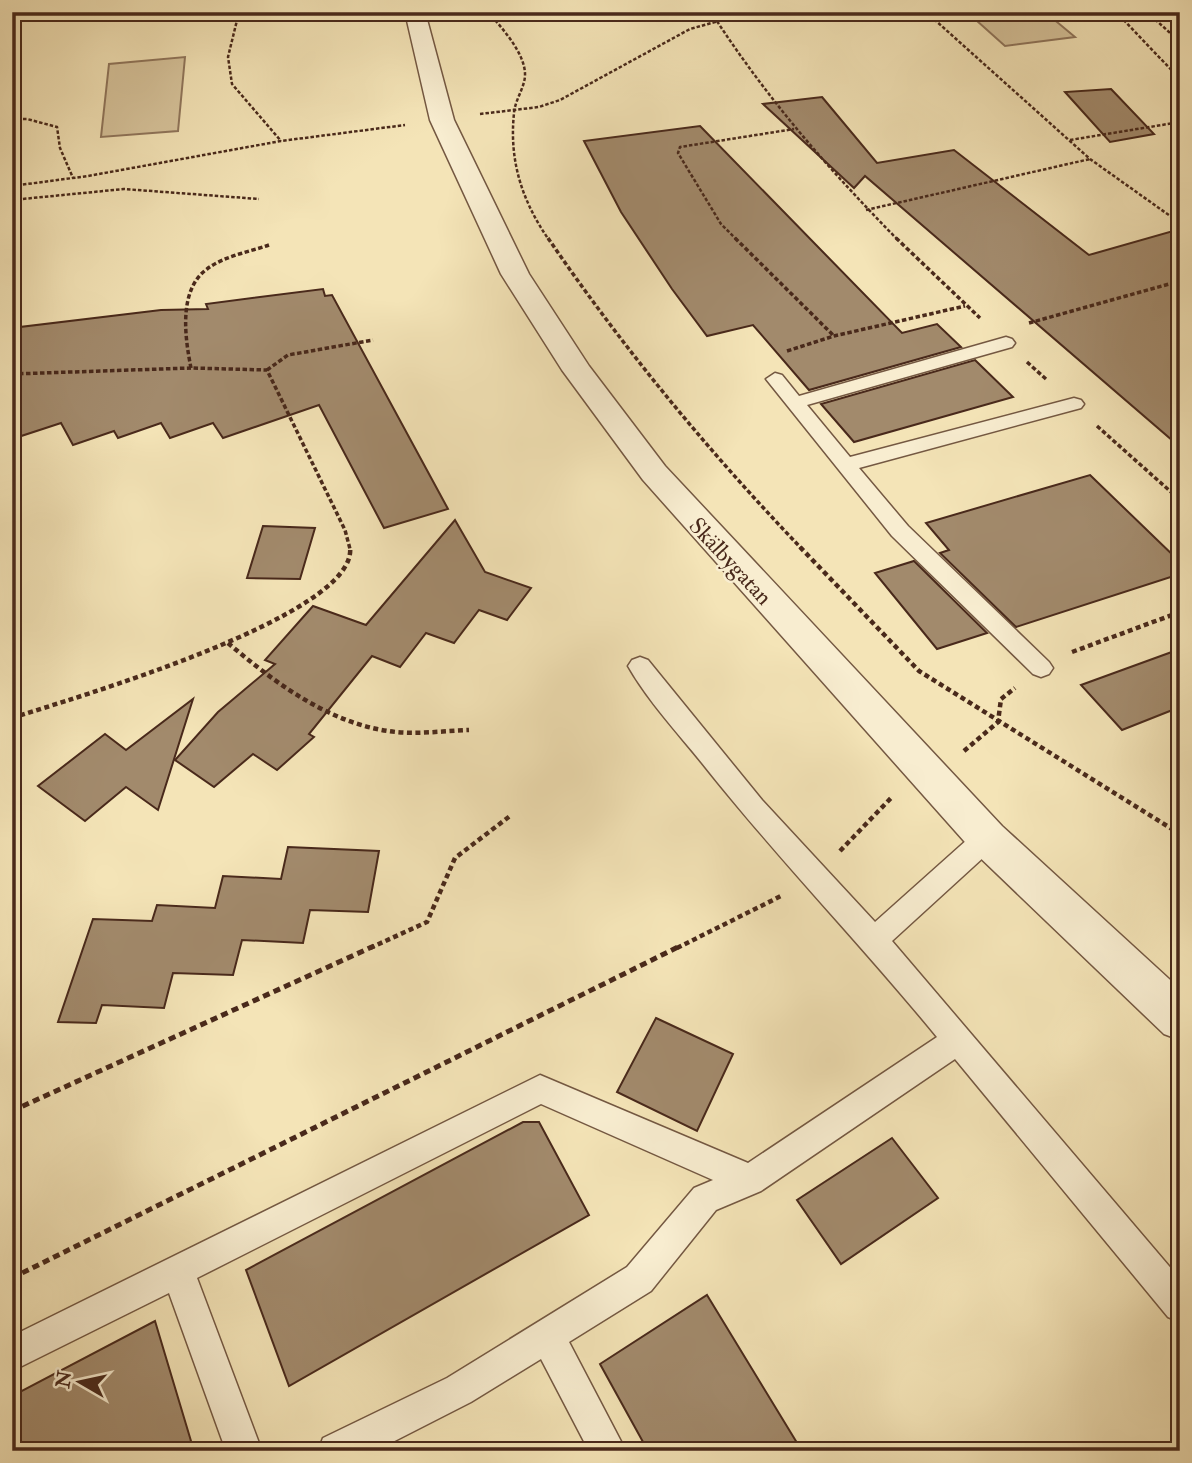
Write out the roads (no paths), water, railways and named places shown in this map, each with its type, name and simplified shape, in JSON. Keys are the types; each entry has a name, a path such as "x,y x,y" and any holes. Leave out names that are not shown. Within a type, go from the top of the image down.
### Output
{"street":[{"name":"Skälbygatan","path":"415,12 442,120 515,274 576,370 678,504 987,838 1180,1019"}],"lane":[{"path":"794,403 1000,338"},
{"path":"775,379 900,531 1041,668"},
{"path":"844,465 1074,404"},
{"path":"640,666 694,737 814,880 874,940 1180,1305"},
{"path":"874,940 987,838"},
{"path":"336,1451 459,1390 639,1279 705,1199 750,1180 958,1041"},
{"path":"12,1354 540,1089 750,1180"},
{"path":"178,1271 244,1451"},
{"path":"547,1335 608,1451"}]}
